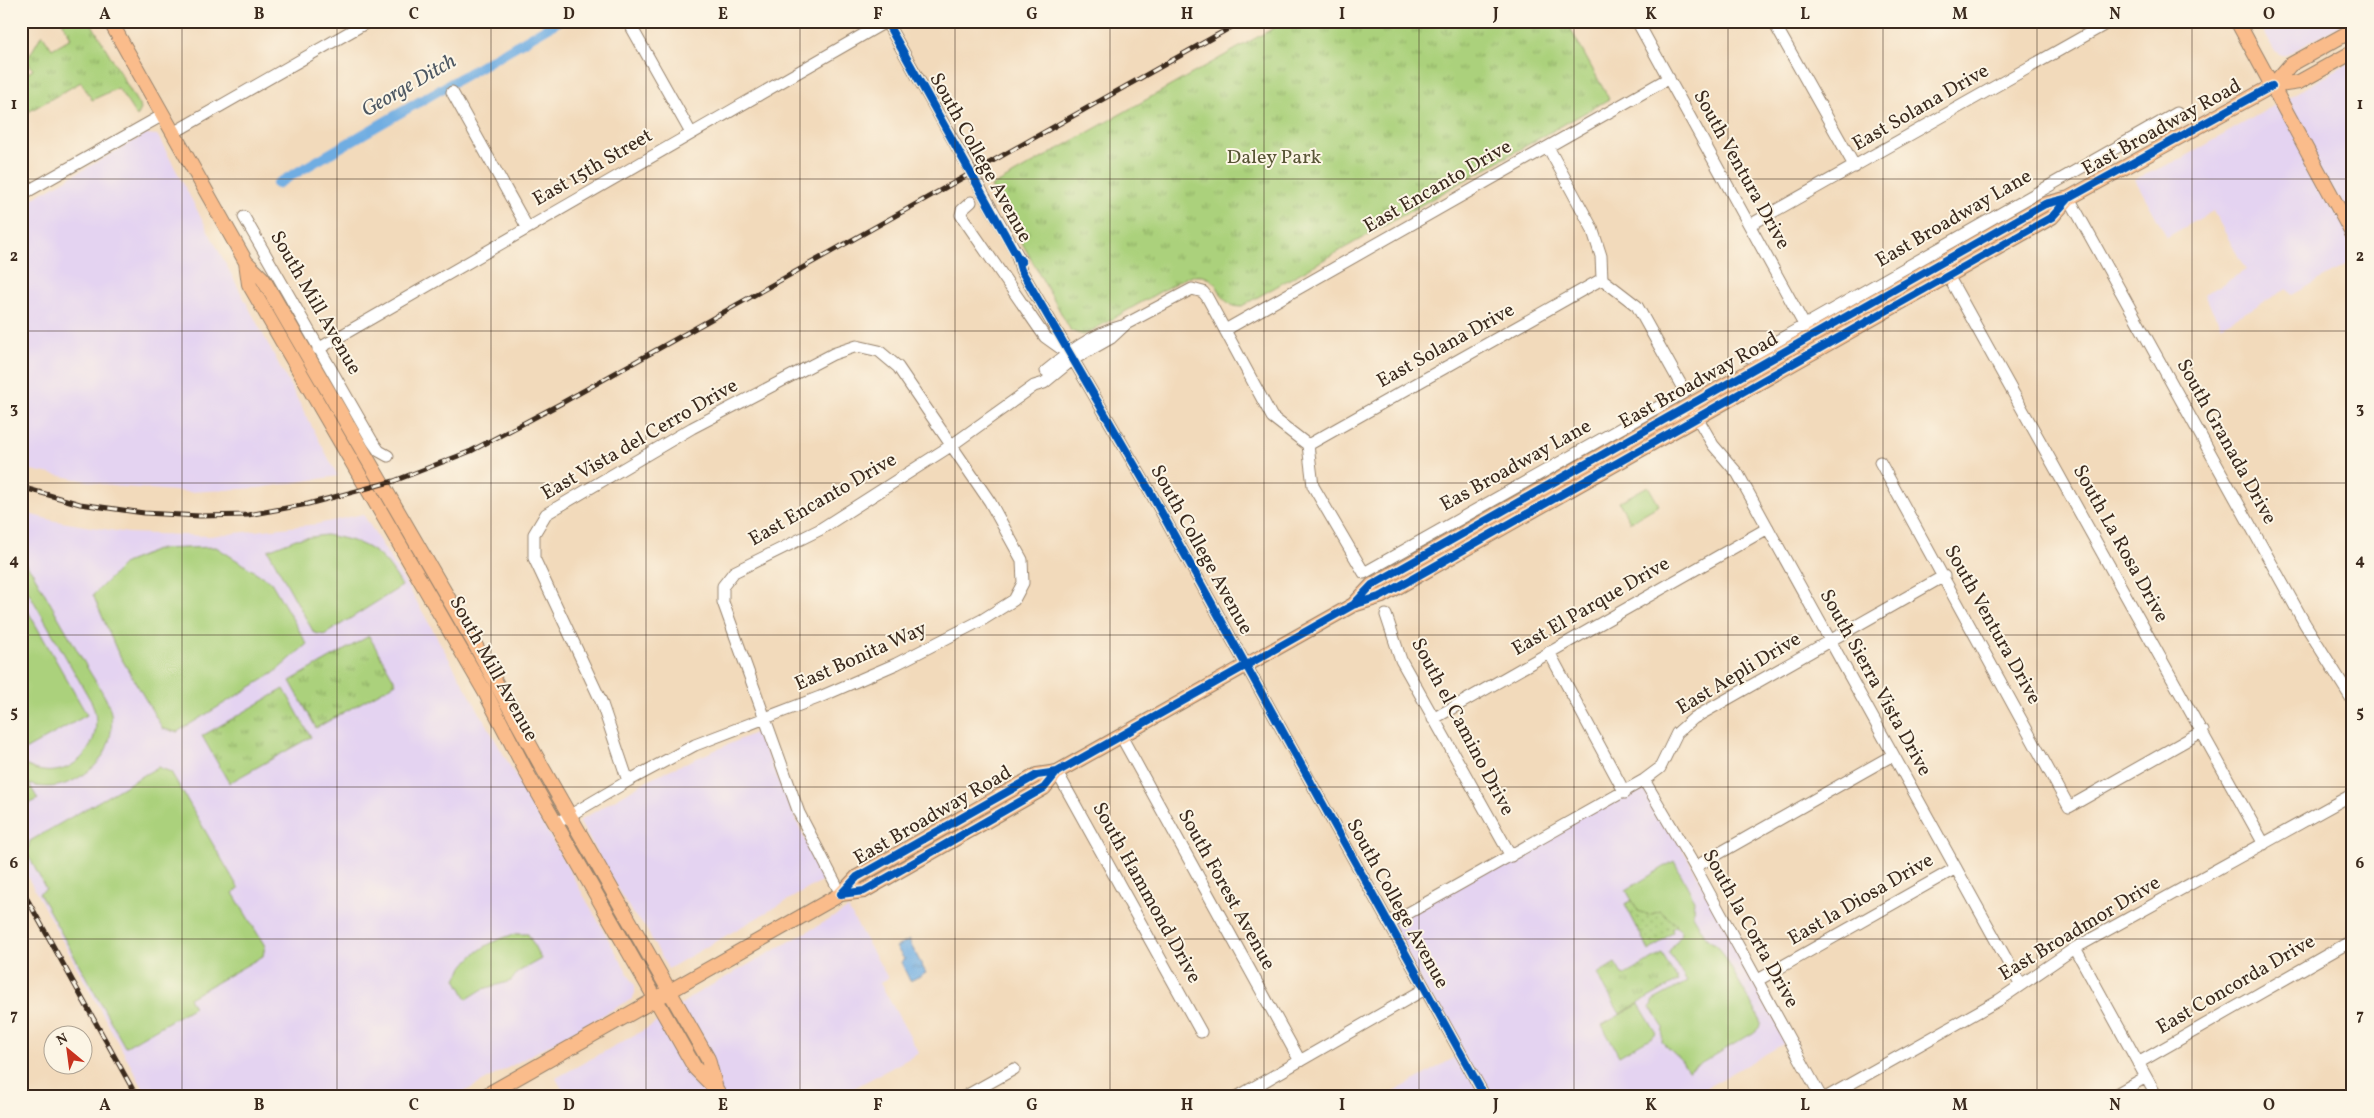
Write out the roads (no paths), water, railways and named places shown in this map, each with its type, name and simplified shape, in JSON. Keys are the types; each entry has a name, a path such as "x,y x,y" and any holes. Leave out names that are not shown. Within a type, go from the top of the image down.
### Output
{"main road":[{"name":"South Mill Avenue","path":"110,21 246,262 263,279 472,639 565,817 708,1059 718,1093"},
{"path":"2237,21 2353,234"},
{"name":"East Broadway Road","path":"2272,86 2290,65 2353,30"},
{"name":"East Broadway Road","path":"1353,605 1372,585 1688,399 1808,331 1941,263 2045,204 2069,198 2272,86 2299,82 2353,52"},
{"name":"East Broadway Road","path":"483,1097 841,894 858,877 1037,775 1057,772 1353,605 1382,596 1948,277 2052,217 2069,198"},
{"name":"South Mill Avenue","path":"246,262 249,284 485,692 533,784 695,1068 718,1093"}],"street":[{"path":"173,133 369,21"},
{"path":"628,21 692,133"},
{"name":"East 15th Street","path":"318,349 886,21"},
{"name":"South College Avenue","path":"886,21 1017,256 1021,270 1073,355 1084,382 1093,391 1485,1097"},
{"path":"1773,21 1855,168"},
{"name":"East Solana Drive","path":"1750,226 2111,21"},
{"name":"South Ventura Drive","path":"1638,22 1808,331"},
{"name":"East Encanto Drive","path":"841,894 799,813 722,602 723,586 734,572 819,530 952,445 1034,386 1044,383 1073,355 1111,338 1126,324 1186,290 1197,290 1208,297 1227,329 1669,78"},
{"path":"452,92 527,227"},
{"name":"East Broadway Lane","path":"1749,357 1808,331 2177,113"},
{"path":"21,195 163,116"},
{"path":"1548,147 1592,228 1601,256 1602,280"},
{"name":"South Granada Drive","path":"2069,198 2305,624 2353,701"},
{"path":"971,202 962,210 961,215 1045,337 1073,355"},
{"name":"South Mill Avenue","path":"244,217 372,441 379,451 388,456"},
{"name":"South La Rosa Drive","path":"1941,263 2264,844"},
{"name":"East Solana Drive","path":"1308,445 1602,280"},
{"name":"South Sierra Vista Drive","path":"1602,280 1637,306 1713,445 1738,474 2020,984"},
{"path":"1227,329 1272,417 1308,445"},
{"name":"East Vista del Cerro Drive","path":"628,780 601,701 534,558 534,534 546,514 692,428 833,354 857,346 879,351 898,367 952,445"},
{"name":"Eas Broadway Lane","path":"1308,445 1313,486 1364,573 1688,399"},
{"name":"East Bonita Way","path":"565,817 628,780 695,745 896,664 982,620 1014,600 1023,583 1022,560 990,502 952,445"},
{"name":"South Ventura Drive","path":"1880,462 2069,807 2202,731"},
{"name":"East El Parque Drive","path":"1434,719 1768,528"},
{"name":"East Aepli Drive","path":"1389,924 1625,793 1660,768 1677,733 1694,718 1944,576"},
{"name":"South el Camino Drive","path":"1386,615 1401,660 1511,856"},
{"path":"1549,652 1625,793"},
{"name":"South Forest Avenue","path":"1121,736 1300,1061"},
{"path":"1695,867 1893,755"},
{"name":"South Hammond Drive","path":"1057,772 1201,1032"},
{"name":"South la Corta Drive","path":"1644,780 1695,867 1821,1097"},
{"name":"East Broadmor Drive","path":"1827,1097 1999,1000 2075,948 2353,794"},
{"name":"East la Diosa Drive","path":"1758,980 1956,868"},
{"name":"East Concorda Drive","path":"2138,1063 2353,940"},
{"path":"2075,948 2157,1097"},
{"path":"1237,1097 1425,989"},
{"path":"964,1097 1014,1068"},
{"path":"2111,1097 2146,1077"},
{"path":"2349,1097 2353,1095"}],"water":[{"path":"910,940 926,973 910,981 901,962 904,959 896,947"}],"waterway":[{"name":"George Ditch","path":"277,184 559,21"}],"railway":[{"path":"21,487 80,504 144,513 200,516 248,515 308,504 394,481 471,451 560,404 1242,21"},
{"path":"21,888 137,1097"}],"park label":[{"name":"Daley Park","path":"1274,158"}]}
